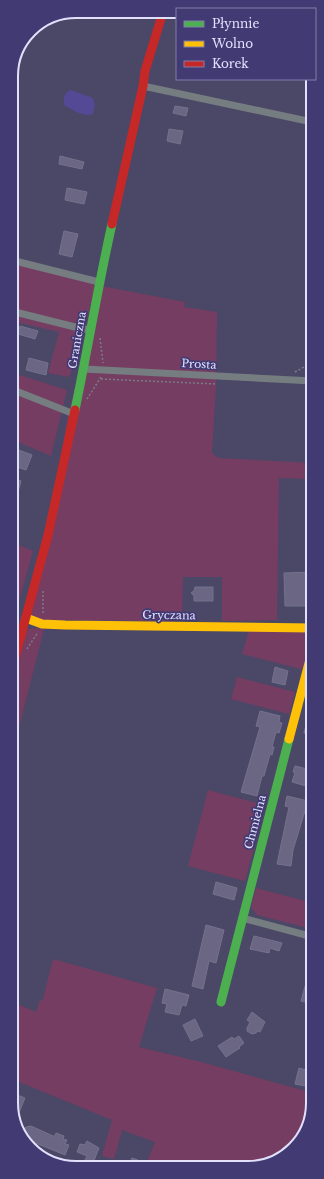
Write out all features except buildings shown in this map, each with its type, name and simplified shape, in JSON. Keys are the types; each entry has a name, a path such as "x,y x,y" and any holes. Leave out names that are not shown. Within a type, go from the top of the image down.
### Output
{"street":[{"name":"Graniczna","path":"18,647 48,535 84,370 99,282 143,86 145,71 161,18"},
{"path":"143,86 306,121"},
{"path":"18,262 99,282"},
{"path":"18,313 91,330"},
{"name":"Prosta","path":"84,370 306,381"},
{"path":"18,392 74,414"},
{"name":"Gryczana","path":"26,618 42,624 65,626 306,628"},
{"name":"Chmielna","path":"221,1002 306,675"},
{"path":"242,918 306,935"}],"path":[{"path":"101,379 217,384"}],"shaded area":[{"path":"71,90 93,98 95,105 93,114 86,115 65,106 64,96"},
{"path":"18,265 94,285 95,288 81,342 69,377 48,373 59,332 18,322"},
{"path":"101,286 185,302 184,307 217,312 216,386 212,453 218,458 306,463 306,479 279,478 277,620 222,621 222,577 183,577 182,621 32,620 28,617 68,415"},
{"path":"18,375 67,390 51,456 18,442"},
{"path":"18,545 33,551 18,604"},
{"path":"32,628 44,629 18,731 18,652 27,630"},
{"path":"249,630 306,632 306,661 301,669 242,654"},
{"path":"237,677 295,692 289,714 231,699"},
{"path":"208,790 265,805 245,881 188,866"},
{"path":"256,888 306,901 306,927 257,915 251,907"},
{"path":"53,959 157,988 139,1047 201,1062 306,1091 306,1107 302,1125 292,1141 283,1149 274,1155 256,1161 147,1161 155,1142 122,1130 114,1159 102,1156 112,1120 18,1081 18,1004 36,1012 39,1002 43,999"}],"traffic: fast":[{"path":"75,410 112,224"},
{"path":"221,1002 289,739"}],"traffic: slow":[{"path":"26,618 42,624 65,625 306,628"},
{"path":"289,739 306,675"}],"traffic: jam":[{"path":"112,224 143,86 145,71 161,18"},
{"path":"18,646 48,535 75,410"}]}
